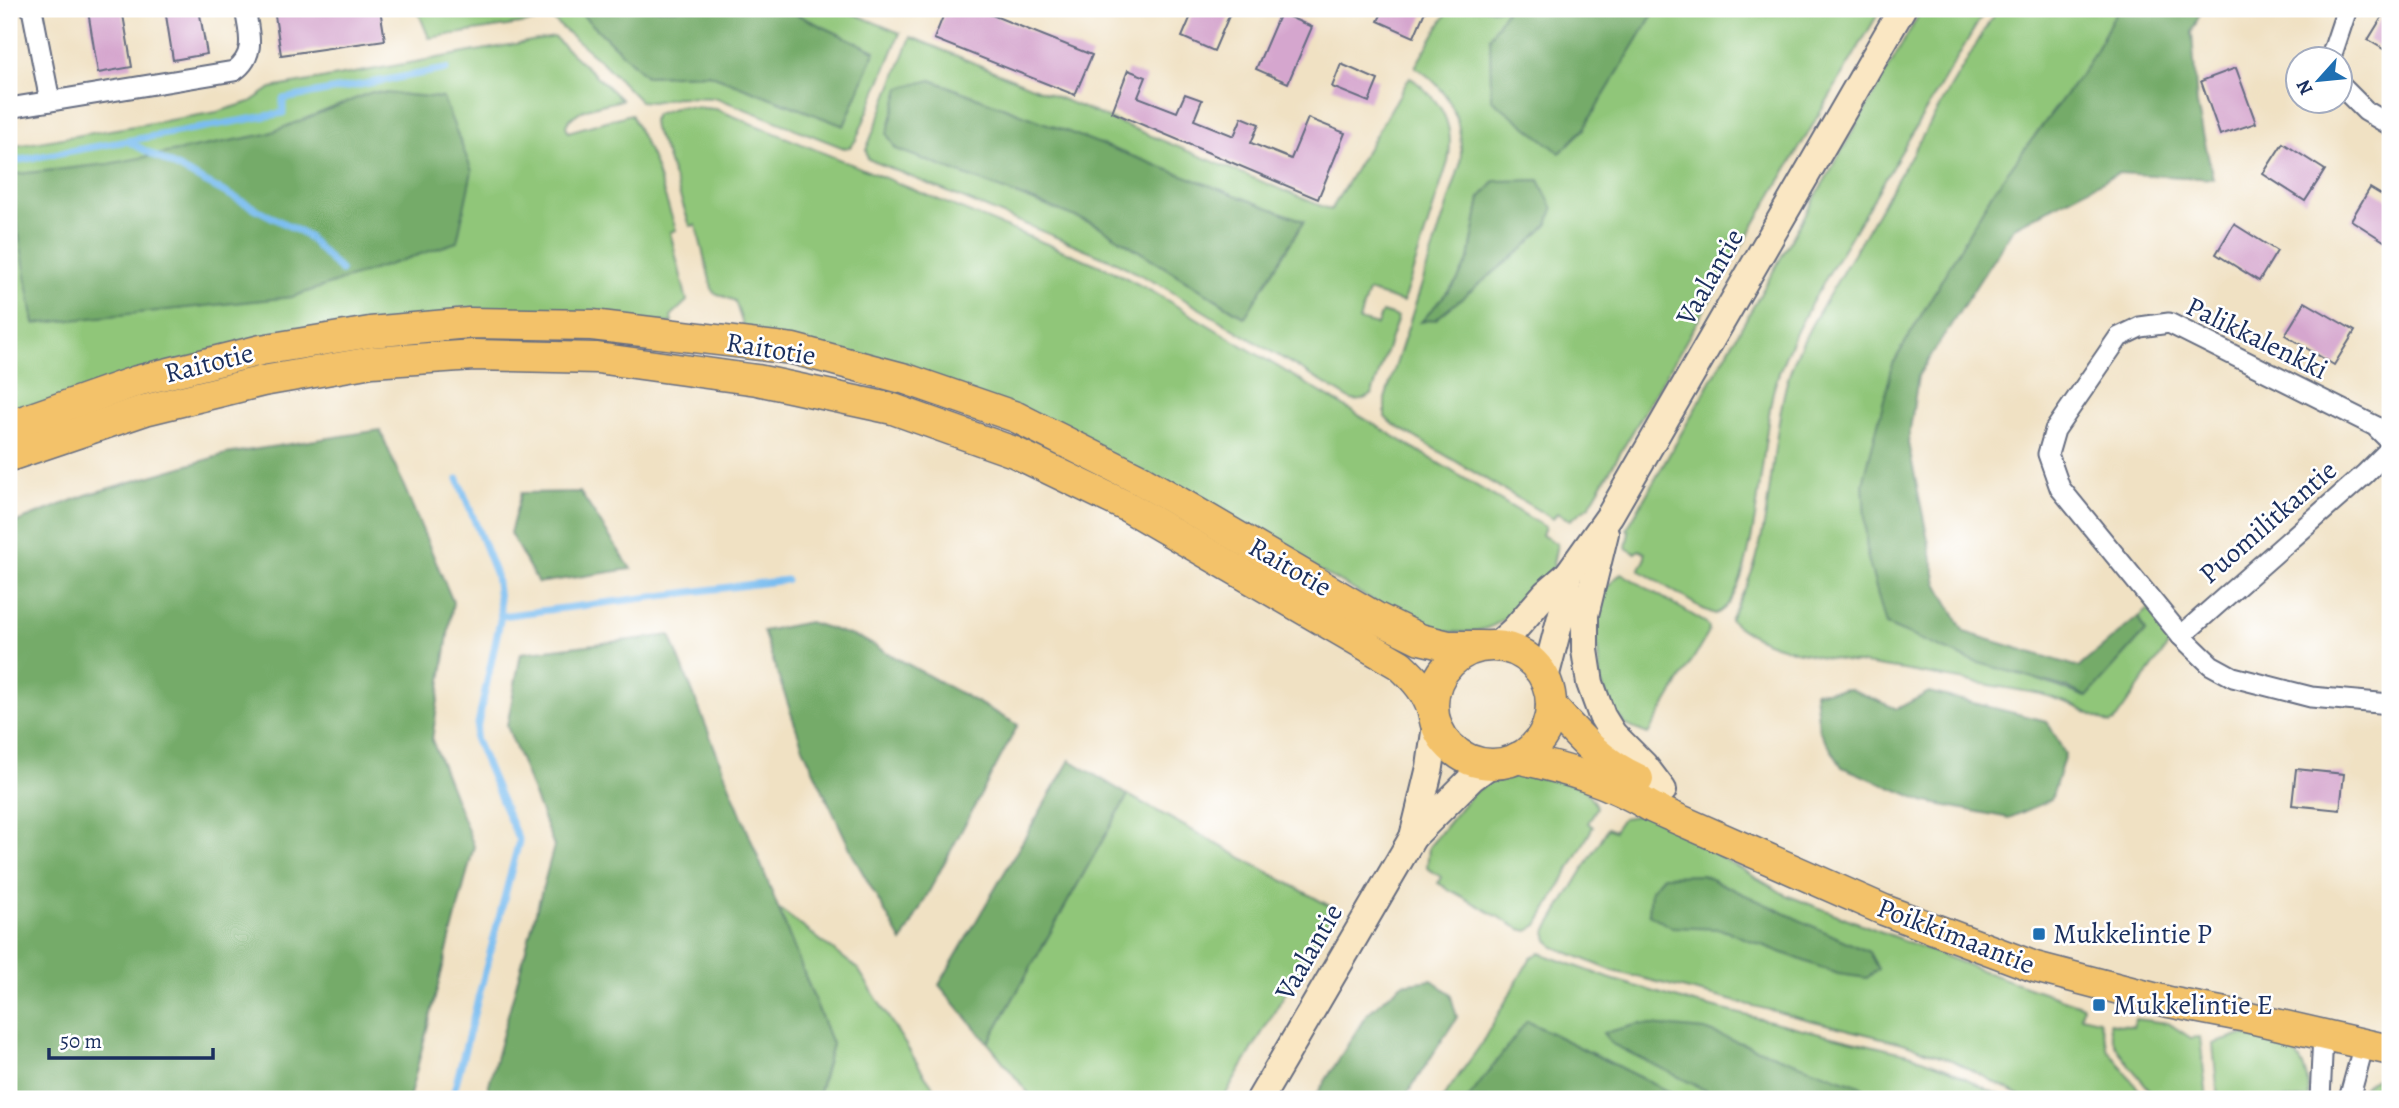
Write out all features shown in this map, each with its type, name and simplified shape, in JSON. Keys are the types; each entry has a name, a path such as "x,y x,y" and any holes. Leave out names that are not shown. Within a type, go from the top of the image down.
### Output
{"main road":[{"name":"Raitotie","path":"9,426 137,381 261,350 370,332 469,323 592,325 793,349 906,379 1016,416 1141,480 1375,617 1420,639 1449,646 1488,646"},
{"name":"Raitotie","path":"9,456 145,410 263,381 372,362 474,355 597,358 757,380 893,409 1014,452 1128,507 1400,665 1420,684 1427,695 1434,718"},
{"path":"1488,646 1511,649 1525,656 1548,692 1545,731 1538,742 1504,761 1464,757 1447,743 1434,718 1435,690 1443,670 1466,651 1488,646"},
{"name":"Poikkimaantie","path":"1548,692 1580,740 1698,827 1884,910 2035,967 2169,1002 2377,1047"},
{"name":"Poikkimaantie","path":"1504,761 1599,755"}],"street":[{"path":"32,9 50,101"},
{"path":"9,108 234,71 243,65 251,44 245,9"},
{"name":"Vaalantie","path":"1548,692 1563,608 1579,581 1610,514 1902,9"},
{"path":"2335,46 2347,9"},
{"path":"2354,99 2366,111 2390,125"},
{"name":"Palikkalenkki","path":"2390,441 2375,426 2169,323 2140,327 2119,337 2055,430 2048,454 2060,488 2181,636 2211,665 2233,677 2311,697 2390,704"},
{"name":"Puomilitkantie","path":"2181,636 2390,449"},
{"path":"1579,581 1585,615 1585,650 1590,683 1602,716 1599,755"},
{"name":"Vaalantie","path":"1488,646 1514,630 1546,593 1579,581"},
{"name":"Vaalantie","path":"1413,837 1430,767 1434,718"},
{"name":"Vaalantie","path":"1260,1099 1413,837 1472,778 1504,761"},
{"path":"2320,1099 2323,1034"},
{"path":"2349,1099 2377,1047"}],"green space":[{"path":"417,9 519,9 533,22 429,38"},
{"path":"540,9 576,9 646,76 709,74 844,126 875,51 785,9 842,9 900,33 856,140 850,147 844,148 717,98 677,97 652,102 640,101 602,62"},
{"path":"576,9 785,9 875,51 844,126 709,74 646,76"},
{"path":"1449,9 1507,9 1490,37 1583,130 1656,9 1881,9 1589,506 1570,520 1557,513 1553,519 1385,417 1385,399 1460,165 1460,135 1453,109 1438,86 1415,67","holes":["1480,198 1524,248 1422,322 1457,281 1469,259"]},
{"path":"1507,9 1656,9 1583,130 1560,153 1491,99 1490,37"},
{"path":"1922,9 1986,9 1821,286 1790,346 1774,388 1756,512 1741,579 1729,602 1715,614 1639,570 1645,560 1645,553 1639,550 1635,553 1626,548 1629,531 1627,529"},
{"path":"1997,9 2118,9 2087,66 1992,193 1893,364 1887,625 2086,697 2145,632 2138,617 2151,607 2172,640 2110,724 2068,703 2041,694 1836,660 1787,649 1745,632 1730,620 1756,560 1784,394 1795,358 1812,324"},
{"path":"2118,9 2202,9 2192,32 2197,105 2213,179 2118,173 2014,227 1918,376 1908,443 1937,583 1964,632 2079,667 2138,617 2145,632 2087,697 2068,688 1972,661 1886,625 1867,555 1863,483 1893,364 1992,193 2087,66"},
{"path":"554,37 622,100 576,114 566,125 568,132 631,114 653,160 676,230 670,232 687,301 671,316 672,323 466,317 9,416 9,147 217,112 250,102 271,88"},
{"path":"911,37 1331,210 1410,77 1437,103 1450,135 1448,162 1403,302 1368,291 1359,320 1377,325 1382,312 1398,317 1372,394 1358,401 1352,400 1162,286 1116,262 868,159 866,150","holes":["931,80 1303,221 1244,317 1097,225 896,149 887,134"]},
{"path":"931,80 1304,221 1245,317 1097,225 896,149 887,134 900,88"},
{"path":"372,92 443,98 472,171 457,242 292,297 34,324 9,175 108,164 267,134"},
{"path":"680,106 716,109 1113,271 1155,293 1545,527 1542,535 1557,544 1553,564 1555,566 1512,612 1485,629 1447,632 1422,628 1145,473 746,334 735,301 713,292 696,225 690,226 666,154 654,129 653,120 656,114"},
{"path":"1539,180 1553,209 1548,224 1524,248 1436,319 1421,322 1457,281 1469,259 1480,198 1495,181"},
{"path":"380,430 453,602 432,740 474,846 409,1099 9,1099 9,525 86,495 226,454"},
{"path":"580,492 631,569 538,583 510,533 521,493"},
{"path":"1621,573 1706,623 1709,628 1708,634 1648,734 1622,724 1600,681 1595,616 1602,592"},
{"path":"809,622 862,639 1018,725 902,942 855,859 803,748 763,631"},
{"path":"670,635 832,1044 817,1099 485,1099 554,846 507,726 521,653"},
{"path":"1850,689 1897,709 1929,692 2047,721 2065,754 2051,800 2009,818 1926,802 1842,767 1819,730 1815,692"},
{"path":"1070,760 1128,795 988,1043 939,985"},
{"path":"1515,773 1583,786 1597,807 1588,823 1593,827 1538,925 1528,931 1438,883 1441,877 1427,868 1429,847 1472,794 1491,781"},
{"path":"1128,795 1335,909 1223,1099 1033,1099 988,1043"},
{"path":"1647,814 1786,895 1991,974 2083,1006 2081,1016 2099,1020 2108,1050 2146,1099 2027,1099 1954,1061 1906,1044 1613,971 1554,947 1548,940 1546,931 1608,828 1614,831 1623,818"},
{"path":"1702,875 1869,952 1878,969 1867,978 1838,974 1720,929 1671,927 1649,914 1651,890 1663,876"},
{"path":"778,908 858,969 926,1077 943,1099 817,1099 832,1044"},
{"path":"1540,953 1611,979 1682,1000 1912,1055 1946,1068 2006,1099 1442,1099 1480,1046 1531,957"},
{"path":"1432,980 1450,993 1457,1017 1404,1099 1314,1099 1367,1014 1402,984"},
{"path":"2135,1019 2168,1023 2191,1038 2200,1037 2207,1099 2159,1099 2153,1094 2119,1052 2111,1033 2109,1023 2133,1027"},
{"path":"1527,1021 1683,1099 1468,1099"},
{"path":"1639,1024 1705,1030 1863,1087 1872,1099 1723,1099 1612,1044 1603,1033"},
{"path":"2242,1035 2276,1041 2288,1047 2303,1066 2309,1099 2218,1099 2213,1044"},
{"path":"2390,1073 2390,1099 2355,1099 2370,1082"}],"building":[{"path":"122,9 132,67 98,73 88,11"},
{"path":"165,9 199,9 207,54 173,60"},
{"path":"274,9 380,9 385,40 281,55"},
{"path":"946,9 977,9 1092,55 1075,95 934,39"},
{"path":"1194,9 1232,9 1214,51 1182,37"},
{"path":"1384,9 1426,9 1414,37 1378,21"},
{"path":"2387,9 2390,9 2390,53 2368,40"},
{"path":"1280,13 1312,27 1288,83 1256,69"},
{"path":"1341,64 1378,80 1369,102 1332,87"},
{"path":"2236,68 2256,123 2220,135 2201,81"},
{"path":"1128,70 1146,77 1138,97 1177,112 1185,94 1202,100 1194,120 1234,136 1242,117 1259,124 1251,143 1291,159 1308,118 1345,133 1318,199 1112,112"},
{"path":"2283,143 2325,170 2305,201 2263,174"},
{"path":"2370,188 2390,200 2390,245 2351,220"},
{"path":"2234,224 2277,251 2259,281 2216,254"},
{"path":"2305,302 2355,331 2334,365 2285,335"},
{"path":"2296,769 2344,774 2340,810 2292,805"}],"waterway":[{"path":"9,162 283,113 283,99 446,69"},
{"path":"127,141 306,235 341,271"},
{"path":"452,1099 519,841 475,738 501,616 496,575 458,479"},
{"path":"501,616 786,580"}],"place":[{"name":"Mukkelintie P","path":"2039,934"},
{"name":"Mukkelintie E","path":"2099,1005"}]}
